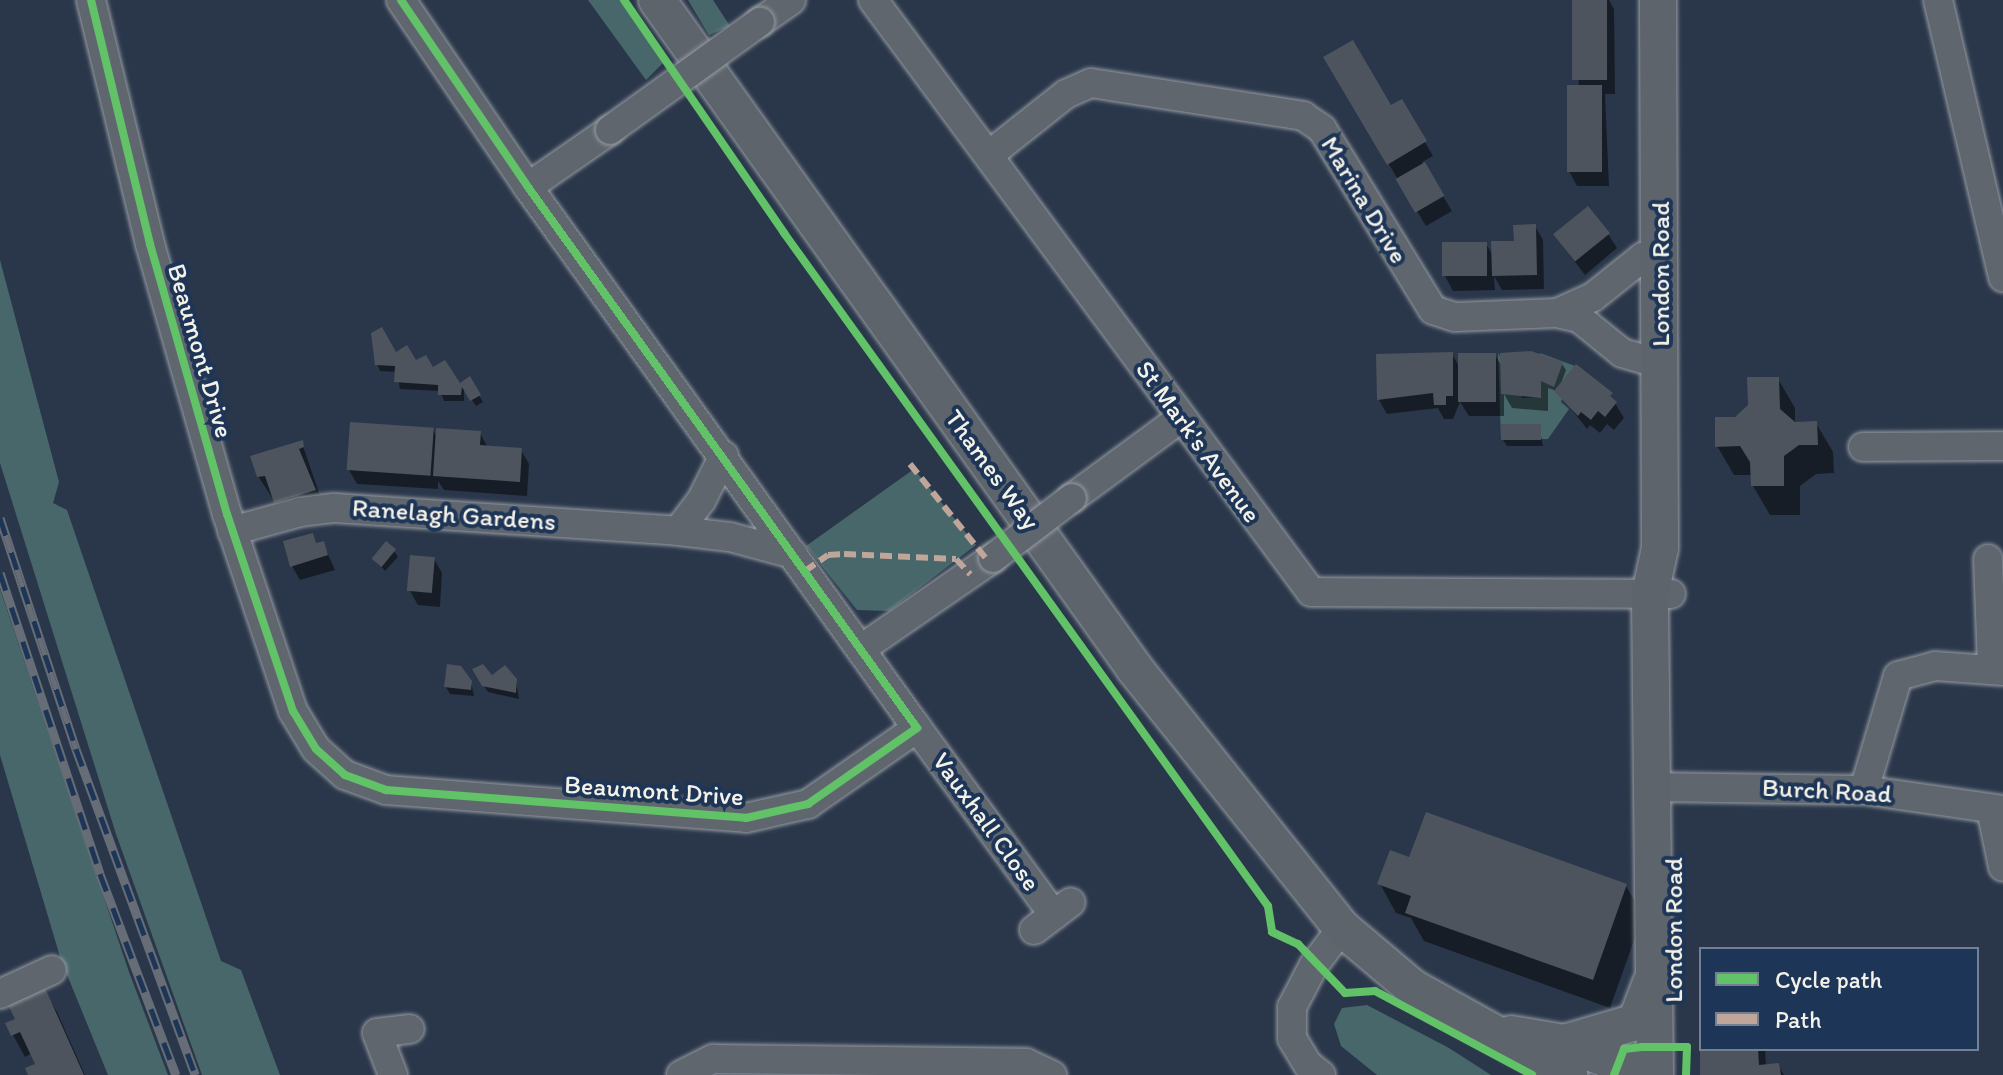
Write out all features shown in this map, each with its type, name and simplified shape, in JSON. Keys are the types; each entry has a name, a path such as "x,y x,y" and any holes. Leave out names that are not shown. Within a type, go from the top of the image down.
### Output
{"main road":[{"name":"Thames Way","path":"657,0 1135,669 1342,928 1413,988 1498,1032 1566,1059 1653,1075"},
{"name":"London Road","path":"1658,0 1663,787 1674,1075"},
{"name":"London Road","path":"1653,1075 1653,970 1663,787"},
{"path":"1566,1059 1636,1022 1648,1002 1653,970"}],"street":[{"name":"Beaumont Drive","path":"91,0 150,244 232,531 297,721 335,769 375,788 759,818 811,802 917,728"},
{"path":"401,0 528,187 724,455 917,728"},
{"path":"528,187 791,0"},
{"name":"St Mark's Avenue","path":"873,0 1181,418 1315,594 1661,594"},
{"path":"1938,0 2003,277"},
{"name":"Marina Drive","path":"989,155 1066,94 1091,83 1303,116 1322,129 1433,310 1455,317 1557,313 1593,297 1643,257 1662,253"},
{"name":"Marina Drive","path":"1557,313 1592,326 1622,353 1661,364"},
{"path":"861,649 993,558 1181,418"},
{"path":"1863,447 2003,446"},
{"path":"678,531 701,501 724,455"},
{"name":"Ranelagh Gardens","path":"232,531 300,512 335,508 678,531 739,538 793,554"},
{"path":"1864,790 1898,676 1935,666 1998,670 1988,559"},
{"name":"Vauxhall Close","path":"917,728 1053,916"},
{"name":"Burch Road","path":"1663,787 1864,790 1997,809"},
{"path":"1997,809 2003,867"},
{"path":"1321,1075 1308,1065 1292,1038 1292,1007 1314,965 1342,928"},
{"path":"0,994 52,970"},
{"path":"393,1075 377,1033 410,1029"},
{"path":"681,1075 702,1061 729,1059 1026,1063 1052,1075"}],"green space":[{"path":"588,0 621,0 663,63 646,80"},
{"path":"688,0 713,0 730,26 709,35"},
{"path":"0,260 59,482 53,503 67,510 221,961 241,970 280,1075 202,1075 116,834 0,463"},
{"path":"1498,353 1522,398 1541,397 1540,353 1575,366 1561,402 1569,409 1548,439 1501,440"},
{"path":"914,469 976,545 889,611 857,610 806,546"},
{"path":"0,589 129,972 168,1075 108,1075 61,960 0,755"},
{"path":"1367,1005 1449,1048 1491,1075 1377,1075 1341,1046 1334,1024 1342,1008"}],"building":[{"path":"1572,0 1607,0 1607,80 1572,80"},
{"path":"1353,40 1391,105 1402,99 1427,141 1387,165 1323,57"},
{"path":"1567,85 1602,85 1602,172 1567,172"},
{"path":"1425,162 1444,196 1415,213 1396,179"},
{"path":"1588,206 1610,233 1575,262 1553,234"},
{"path":"1536,224 1537,275 1492,276 1491,241 1514,241 1513,225"},
{"path":"1442,242 1487,242 1487,276 1442,276"},
{"path":"382,327 396,352 407,345 416,360 426,355 433,367 445,360 460,383 470,376 481,395 470,401 462,387 461,395 438,395 438,385 394,382 395,366 375,365 371,333"},
{"path":"1531,351 1563,362 1554,387 1541,381 1541,398 1501,394 1500,353"},
{"path":"1453,352 1453,396 1446,396 1446,405 1434,405 1433,393 1377,400 1376,354"},
{"path":"1458,353 1496,353 1496,402 1458,402"},
{"path":"1576,364 1613,393 1610,396 1617,402 1605,417 1598,411 1591,420 1581,412 1578,416 1554,391"},
{"path":"1747,377 1779,377 1780,409 1795,422 1817,421 1818,445 1799,445 1784,456 1784,486 1751,486 1750,462 1740,446 1715,447 1715,417 1735,417 1748,405"},
{"path":"350,422 434,428 430,476 347,470"},
{"path":"1501,424 1541,424 1541,440 1501,440"},
{"path":"436,428 481,431 480,445 522,448 520,482 433,476"},
{"path":"303,440 304,447 299,449 316,490 274,503 265,476 257,477 250,456"},
{"path":"313,533 316,543 324,541 328,555 290,567 283,541"},
{"path":"386,541 396,549 382,567 372,559"},
{"path":"410,555 435,557 432,593 407,591"},
{"path":"447,664 461,666 472,681 471,690 444,687"},
{"path":"483,664 492,675 505,665 517,679 516,693 482,686 472,669"},
{"path":"1426,812 1627,884 1593,980 1405,913 1411,896 1377,884 1390,850 1409,857"},
{"path":"45,988 84,1075 28,1075 25,1068 35,1064 20,1032 11,1036 5,1023 15,1019 8,1005"},
{"path":"1700,1051 1758,1051 1759,1065 1779,1063 1781,1075 1700,1075"}],"railway":[{"path":"0,518 76,749 195,1075"},
{"path":"0,573 100,874 176,1075"}],"marked path":[{"path":"910,464 988,561"},
{"path":"805,571 828,555 844,554 956,559 970,574"}],"cycle path":[{"path":"91,0 150,244 227,514 293,711 316,749 345,775 386,790 746,818 808,804 917,728 528,187 401,0"},
{"path":"624,0 784,233 1268,906 1272,932 1298,944 1345,993 1375,991 1532,1075"},
{"path":"1614,1075 1624,1049 1687,1047 1686,1075"}]}
